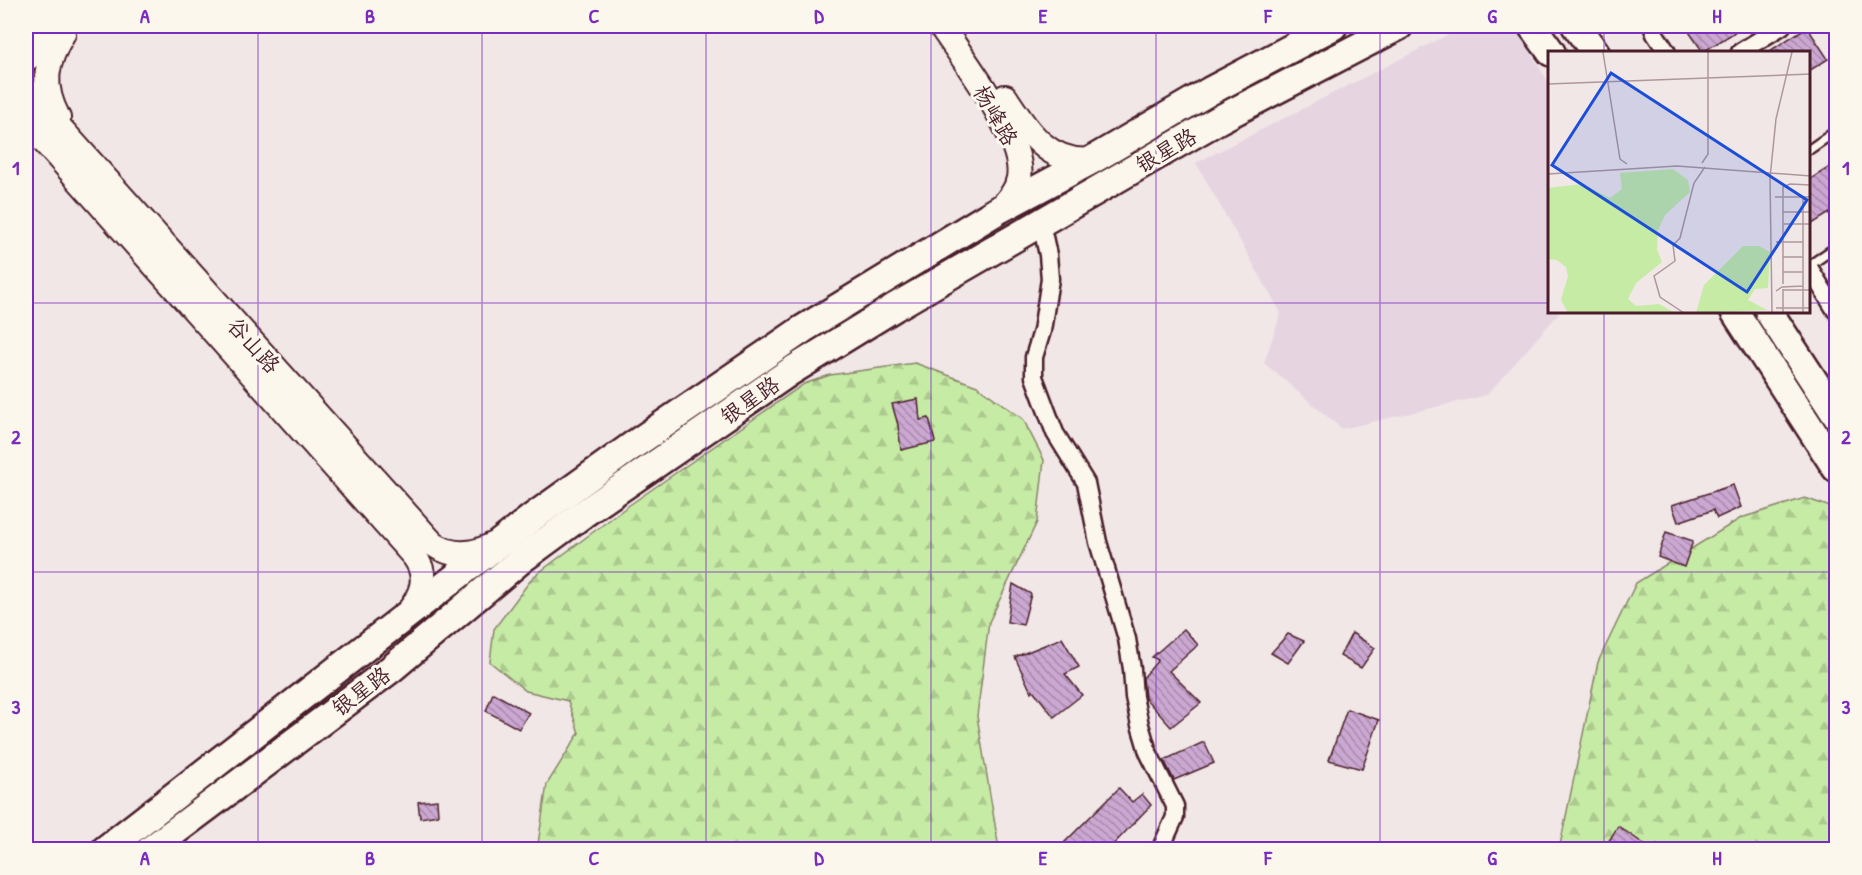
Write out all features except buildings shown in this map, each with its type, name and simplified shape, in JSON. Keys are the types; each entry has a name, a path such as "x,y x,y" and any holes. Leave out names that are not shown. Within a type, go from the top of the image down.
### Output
{"main road":[{"name":"杨峰路","path":"941,26 1003,121 1017,151 1019,179 1015,190 1000,209"},
{"name":"杨峰路","path":"958,26 1023,122 1044,146 1067,160 1078,162 1092,160"},
{"name":"银星路","path":"105,849 503,540 632,446 803,329 1000,209 1092,160 1210,91 1333,26"},
{"name":"银星路","path":"150,849 391,669 523,558 791,371 842,338 1220,119 1399,26"},
{"path":"1532,26 1550,51"},
{"path":"1576,26 1594,51"},
{"path":"26,30 56,27"},
{"path":"26,41 56,27"},
{"path":"26,59 56,27"},
{"path":"56,27 48,64 47,92 71,141"},
{"name":"谷山路","path":"26,90 433,544 442,550 464,554 485,549 503,540"},
{"name":"谷山路","path":"26,121 422,566 422,589 417,600 402,619"},
{"path":"1736,314 1836,468"},
{"path":"1770,314 1836,415"}],"street":[{"path":"1652,26 1666,51"},
{"path":"1742,51 1782,26"},
{"path":"1041,223 1048,255 1050,279 1042,331 1034,357 1034,377 1055,433 1086,483 1098,542 1127,639 1140,725 1148,752 1175,806 1174,817 1160,849"},
{"path":"1811,270 1836,311"}],"lane":[{"path":"1811,148 1836,131"},
{"path":"1811,266 1836,247"}],"shaded area":[{"path":"1465,26 1495,26 1520,35 1548,82 1548,314 1558,314 1487,395 1342,429 1264,363 1281,313 1196,163"}],"green space":[{"path":"915,363 977,386 1023,419 1044,460 1037,522 989,622 977,716 999,849 528,849 538,844 547,784 579,733 568,701 526,691 490,662 494,629 533,577 628,506 804,384 830,375"},
{"path":"1805,498 1836,509 1836,849 1559,850 1598,662 1636,583 1741,518"}]}
